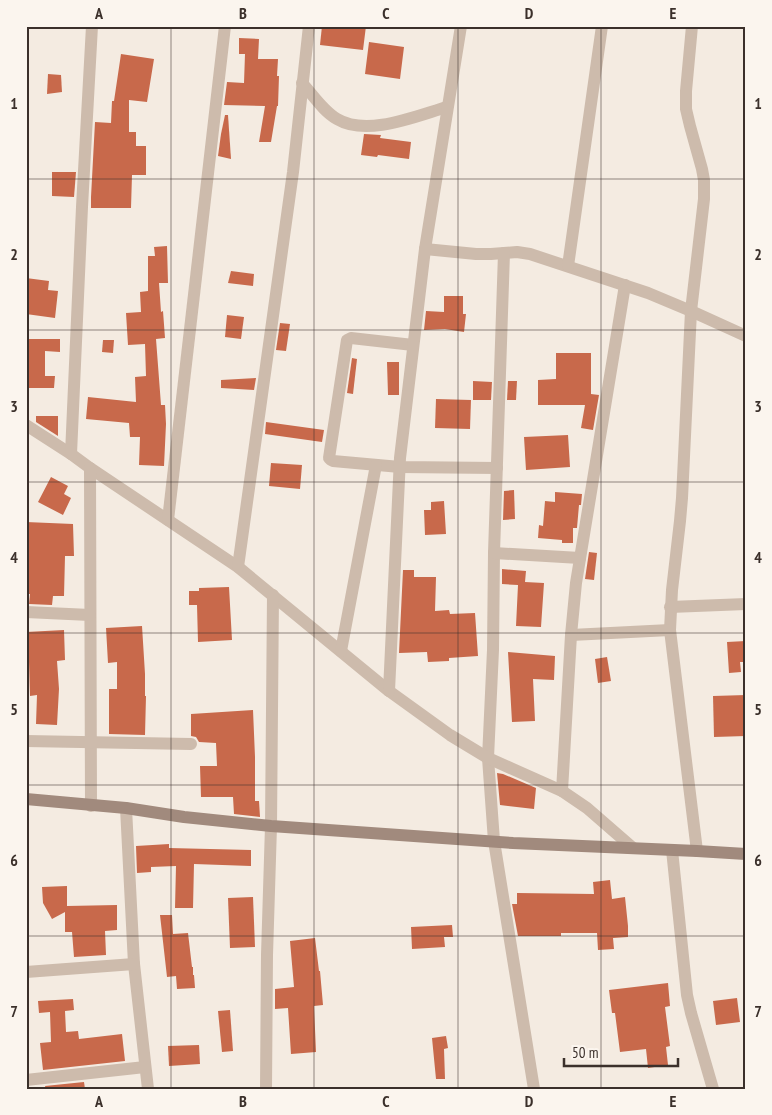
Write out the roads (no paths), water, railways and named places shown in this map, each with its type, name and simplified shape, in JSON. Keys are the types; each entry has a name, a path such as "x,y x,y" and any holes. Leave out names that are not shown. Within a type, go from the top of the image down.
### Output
{"street":[{"path":"71,454 81,217 92,26"},
{"path":"168,520 225,26"},
{"path":"238,567 292,172 309,26"},
{"path":"389,691 400,467 413,345 425,249 461,26"},
{"path":"568,266 602,26"},
{"path":"692,26 686,109 702,169 704,199 691,311 681,513 670,607 670,630 697,851"},
{"path":"302,83 324,108 337,119 351,125 379,126 447,107"},
{"path":"425,249 476,254 517,252 530,254 625,285 691,311 746,336"},
{"path":"504,253 494,553 493,650 488,758 494,841 534,1089"},
{"path":"562,791 571,635 580,558 625,285"},
{"path":"413,345 351,338 347,340 329,458 333,461 400,467 497,468"},
{"path":"26,425 238,567 389,691 450,735 488,758 562,791 587,808 633,848"},
{"path":"341,651 376,465"},
{"path":"90,468 91,806"},
{"path":"494,553 580,558"},
{"path":"266,1089 273,595"},
{"path":"670,607 746,604"},
{"path":"26,612 90,614"},
{"path":"571,635 670,630"},
{"path":"26,741 191,744"},
{"path":"26,799 126,808 184,817 271,826 548,845 746,854"},
{"path":"126,808 134,964 148,1089"},
{"path":"672,850 687,995 713,1089"},
{"path":"26,972 134,964"},
{"path":"26,1080 145,1067"}]}
